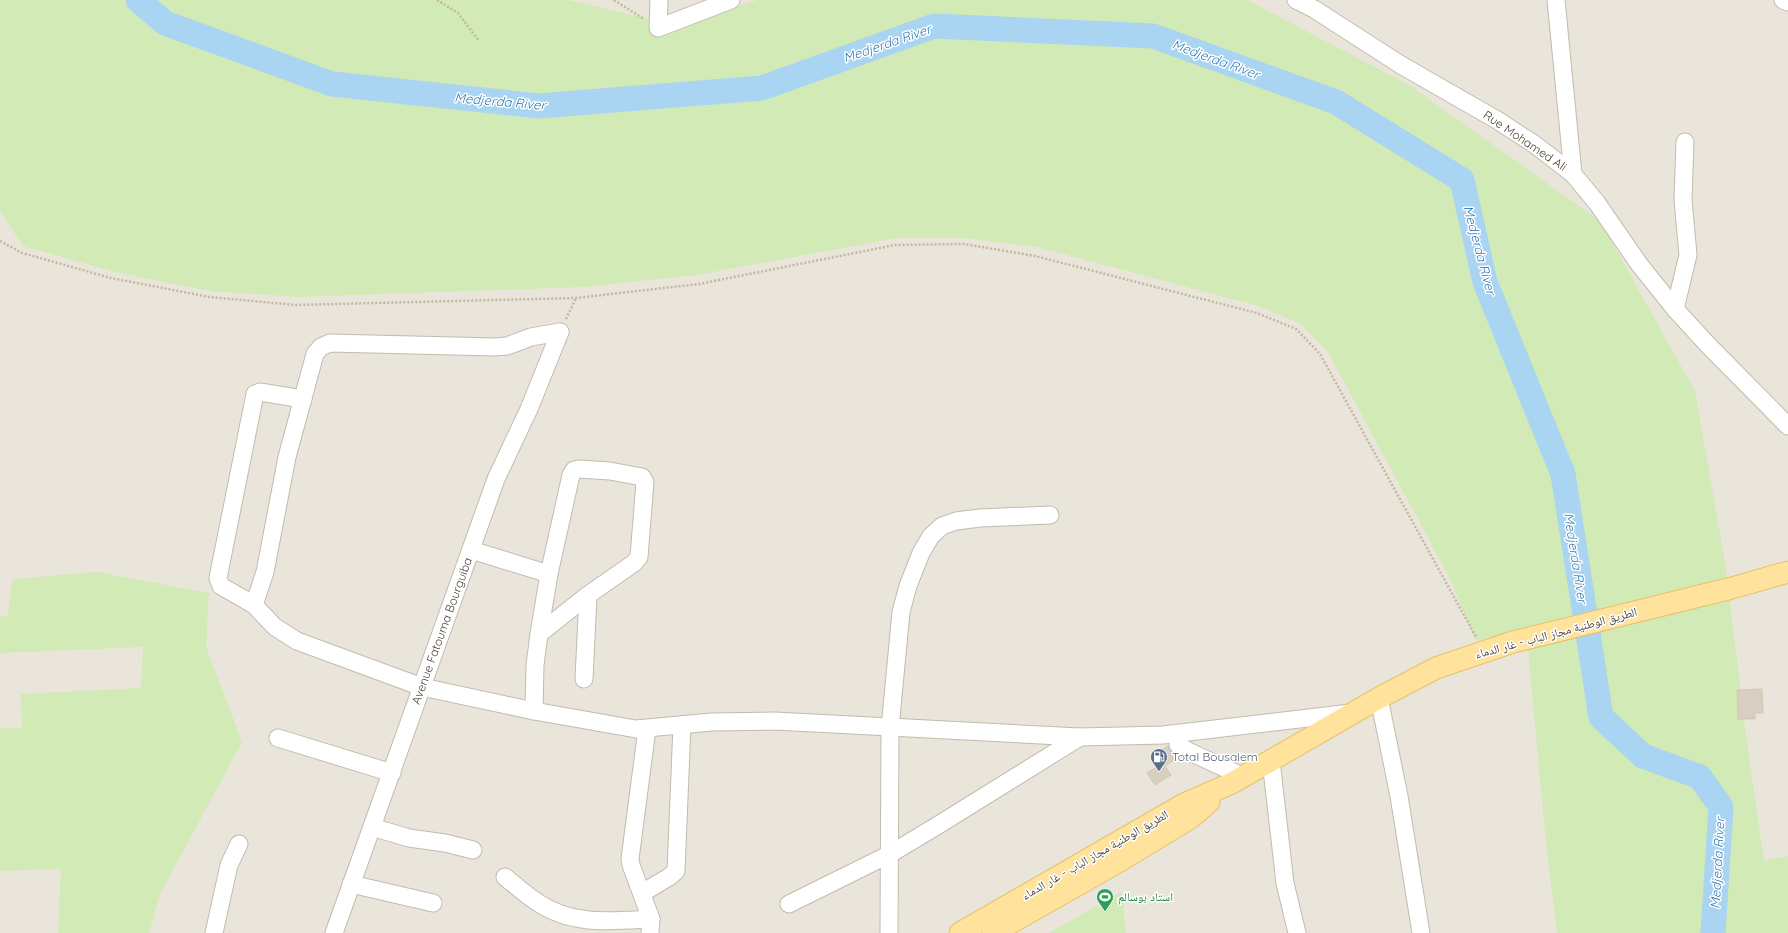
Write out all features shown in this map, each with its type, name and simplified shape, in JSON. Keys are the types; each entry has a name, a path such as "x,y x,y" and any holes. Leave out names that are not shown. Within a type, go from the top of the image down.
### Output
{"main road":[{"name":"الطريق الوطنية مجاز الباب - غار الدماء","path":"960,933 1192,817 1238,780 1379,698 1436,668 1513,642 1732,588 1788,572"},
{"name":"الطريق الوطنية مجاز الباب - غار الدماء","path":"993,933 1089,869"}],"street":[{"path":"659,0 658,28 731,0"},
{"name":"Rue Mohamed Ali","path":"1297,0 1314,9 1401,65 1497,120 1534,144 1573,174 1601,208 1639,264 1675,309 1707,344 1788,426"},
{"path":"1556,0 1573,174"},
{"path":"1783,0 1788,2"},
{"path":"1675,309 1688,255 1683,200 1685,142"},
{"path":"254,605 265,572 287,457 315,354 320,347 330,343 495,347 507,346 531,338 560,332"},
{"name":"Avenue Fatouma Bourguiba","path":"334,933 496,479 529,409 560,332"},
{"path":"303,398 260,392 255,394 218,578 221,586 254,605 275,627 297,641 422,687 534,711 636,729 682,724 775,721 1080,737 1163,735 1353,713"},
{"path":"534,711 535,665 539,634 549,574 569,480 574,470 579,469 610,471 642,477 645,482 639,557 634,563 588,595 539,634"},
{"path":"889,933 890,728 901,612 910,580 921,553 931,536 942,526 956,521 980,518 1050,515"},
{"path":"471,550 549,574"},
{"path":"584,679 588,595"},
{"path":"1379,698 1399,796 1421,933"},
{"path":"642,893 669,878 676,871 682,724"},
{"path":"505,877 537,903 559,914 577,920 651,926 642,893 630,859 647,729"},
{"path":"789,904 890,854 974,804 1080,737"},
{"path":"278,738 392,773"},
{"path":"1178,745 1238,780"},
{"path":"1271,761 1285,883 1297,933"},
{"path":"372,827 409,838 445,843 473,850"},
{"path":"214,933 227,870 239,844"},
{"path":"351,884 433,903"}],"path":[{"path":"437,0 458,12 479,41"},
{"path":"614,0 658,28"},
{"path":"0,241 22,253 111,278 209,297 296,305 576,298 699,284 895,245 964,244 1035,256 1257,313 1296,329 1320,354 1484,651"},
{"path":"560,332 576,298"}],"shaded area":[{"path":"48,0 1788,0 1788,933 0,933 0,121"}],"green space":[{"path":"0,0 568,0 677,25 758,0 1247,0 1409,85 1600,221 1695,391 1726,568 1745,729 1764,861 1788,856 1788,933 1557,933 1546,842 1526,630 1476,641 1449,577 1328,352 1301,324 1258,306 1037,247 963,238 897,238 697,275 583,287 298,297 208,291 111,271 23,246 0,211"},
{"path":"97,572 209,593 206,647 242,742 160,894 149,933 58,933 61,869 0,871 0,728 22,728 21,694 141,688 143,647 0,653 0,616 7,617 13,579"},
{"name":"استاد بوسالم","path":"1122,892 1126,933 1049,933"}],"building":[{"path":"1762,689 1763,713 1755,713 1755,719 1738,719 1737,690"},
{"path":"1168,746 1177,758 1165,766 1171,775 1155,785 1147,773 1160,765 1154,755"}],"waterway":[{"name":"Medjerda River","path":"138,0 165,23 332,84 539,106 762,88 934,26 1153,36 1336,102 1462,180 1485,282 1563,474 1601,717 1643,756 1700,777 1721,807 1713,933"}],"place":[{"name":"Total Bousalem","path":"1159,772"},
{"name":"استاد بوسالم","path":"1105,912"}]}
